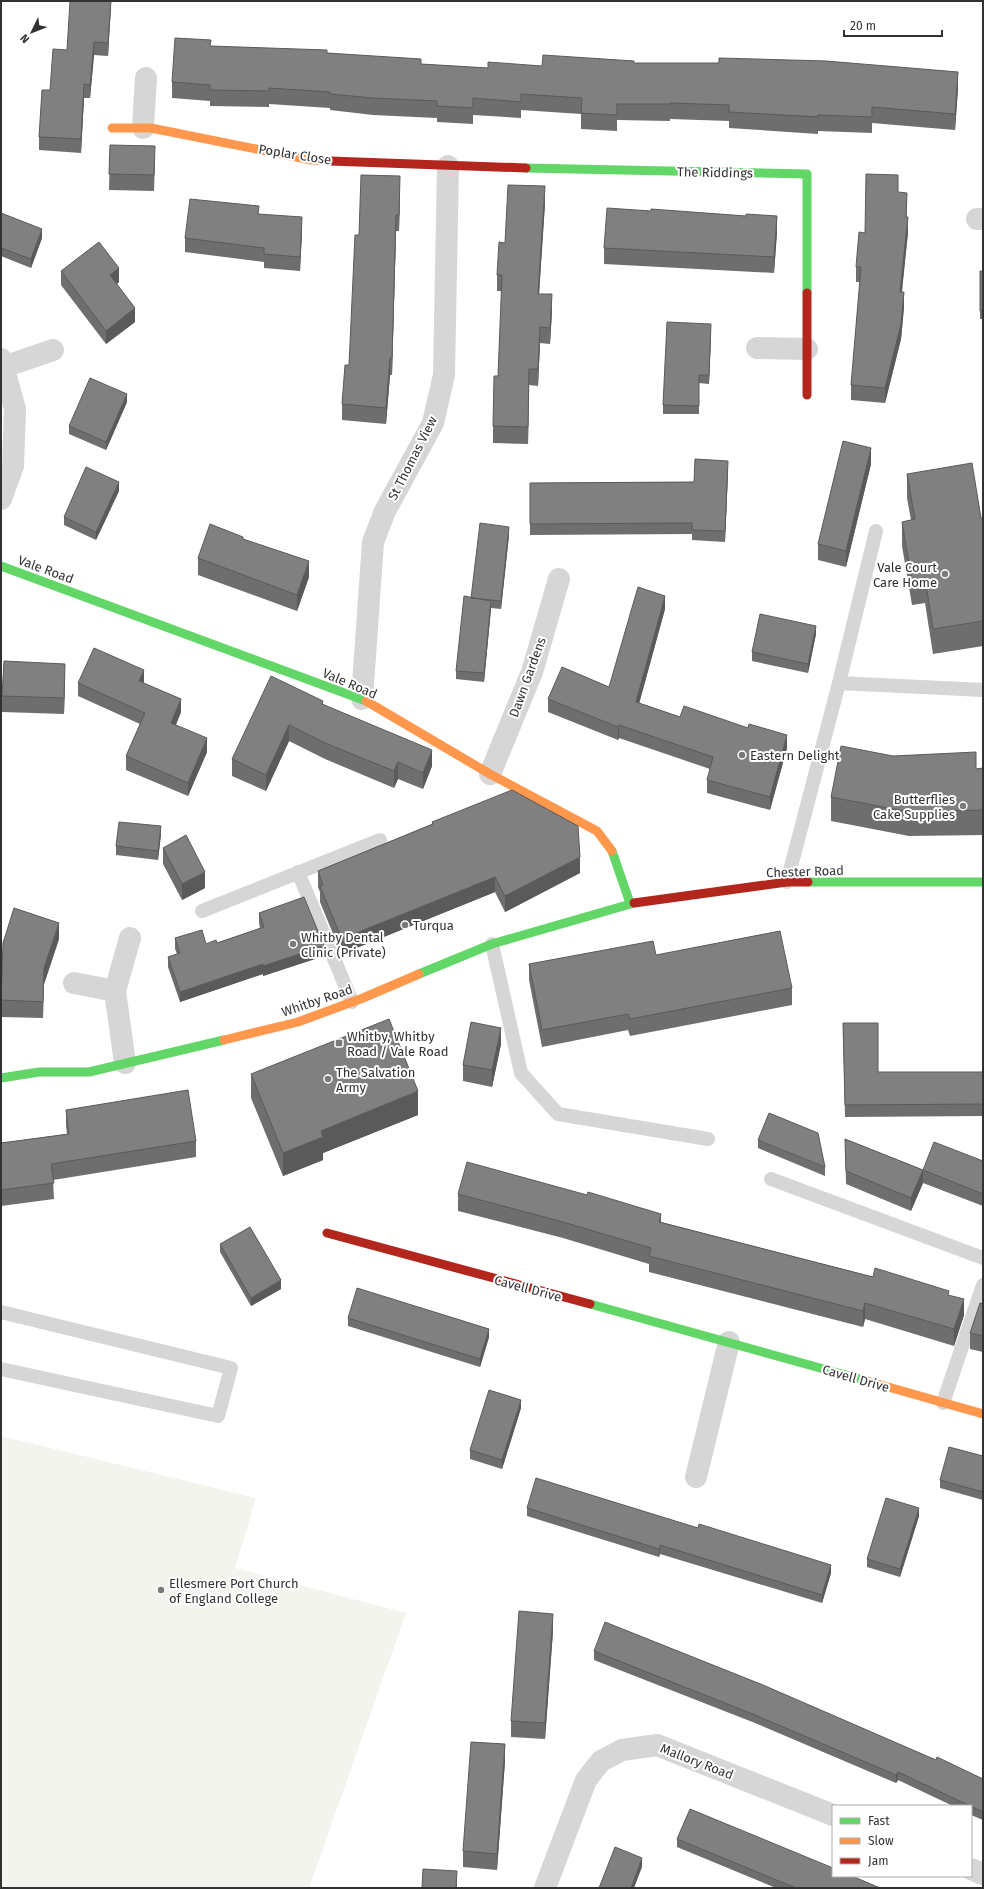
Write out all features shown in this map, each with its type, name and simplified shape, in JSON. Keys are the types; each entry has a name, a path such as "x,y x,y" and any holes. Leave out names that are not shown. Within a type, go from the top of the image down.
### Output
{"street":[{"path":"143,128 146,78"},
{"name":"Poplar Close","path":"112,128 151,128 311,160 448,166"},
{"name":"The Riddings","path":"448,166 807,174 807,395"},
{"name":"St Thomas View","path":"362,699 374,542 385,511 433,423 444,375 448,166"},
{"path":"757,348 807,349"},
{"path":"1,499 12,466 15,409 2,363 53,350"},
{"name":"Vale Road","path":"1,566 362,699 490,774 581,821 597,831 613,852 630,903"},
{"name":"Dawn Gardens","path":"490,774 532,672 559,579"},
{"name":"Chester Road","path":"630,903 787,882 983,882"},
{"name":"Whitby Road","path":"1,1078 39,1072 89,1072 298,1022 352,1002 492,944 630,903"},
{"path":"125,1063 115,991 130,938"},
{"path":"74,983 115,991"},
{"name":"Cavell Drive","path":"327,1233 729,1342 983,1414"},
{"path":"696,1477 729,1342"},
{"name":"Mallory Road","path":"545,1888 586,1780 601,1761 622,1750 657,1745 832,1814"},
{"path":"972,1869 983,1874"}],"lane":[{"path":"787,882 839,683 876,531"},
{"path":"839,683 983,690"},
{"path":"202,911 380,840"},
{"path":"298,872 352,1002"},
{"path":"492,944 522,1073 558,1114 708,1139"},
{"path":"771,1180 983,1258"},
{"path":"943,1403 983,1285"},
{"path":"1,1312 231,1368 218,1416 1,1369"}],"shaded area":[{"name":"Ellesmere Port Church of England College","path":"1,1436 256,1498 235,1568 406,1613 309,1888 1,1888"}],"building":[{"path":"70,1 111,1 108,43 94,42 90,85 84,84 81,139 39,137 42,90 50,90 53,49 67,50"},
{"path":"175,38 211,40 210,46 327,50 327,53 421,59 421,64 488,68 488,62 542,66 543,55 634,61 634,63 719,63 719,58 826,61 958,72 955,114 872,107 872,117 818,115 818,117 729,112 729,105 670,103 617,104 617,115 581,113 582,98 521,94 521,102 473,98 473,108 437,106 437,101 373,98 330,94 330,92 269,88 269,91 210,90 210,85 172,82"},
{"path":"110,145 155,146 154,175 109,174"},
{"path":"866,174 898,175 898,192 907,193 906,217 908,217 900,292 904,292 901,324 885,388 851,385 861,267 856,267 859,232 865,233"},
{"path":"361,175 400,176 399,215 396,215 392,358 390,358 386,408 342,404 345,365 349,365 355,235 359,235"},
{"path":"508,185 545,186 538,294 552,294 550,328 540,327 538,369 529,369 528,427 493,426 494,376 498,376 502,275 497,275 499,242 505,243"},
{"path":"190,199 259,206 258,214 302,217 300,257 264,254 264,248 185,238"},
{"path":"607,208 651,211 651,209 746,216 746,214 777,216 774,257 604,248"},
{"path":"1,213 42,229 31,259 1,248"},
{"path":"99,242 119,268 110,275 135,308 106,331 61,271"},
{"path":"980,271 983,271 983,311 980,311"},
{"path":"667,322 711,324 709,375 699,375 699,406 663,405"},
{"path":"90,378 127,394 106,442 69,426"},
{"path":"843,441 871,448 846,551 818,544"},
{"path":"695,459 728,461 725,531 692,530 692,523 530,524 530,483 694,482"},
{"name":"Vale Court Care Home","path":"972,463 981,518 983,518 983,621 933,629 925,578 912,581 902,522 915,519 907,474"},
{"path":"86,467 119,482 96,532 64,517"},
{"path":"480,523 509,527 501,601 471,598"},
{"path":"210,524 243,537 243,539 309,561 297,595 198,558"},
{"path":"638,587 665,596 636,702 680,717 684,706 748,728 749,724 787,735 770,797 707,780 713,757 619,725 618,727 548,699 562,667 609,687"},
{"path":"464,596 491,601 484,673 456,671"},
{"path":"760,614 816,626 808,664 752,652"},
{"path":"94,648 144,670 139,681 181,699 171,723 207,738 188,783 126,756 145,713 78,683"},
{"path":"4,661 65,664 64,698 2,696"},
{"path":"271,676 323,701 322,704 432,750 423,773 398,762 394,771 325,743 289,725 266,775 232,759"},
{"path":"841,746 893,756 976,752 976,769 983,768 983,810 909,812 831,797"},
{"path":"512,790 578,826 580,857 505,896 495,877 344,938 343,934 340,935 320,886 323,885 318,871 433,824 432,822"},
{"path":"119,822 161,826 158,851 116,846"},
{"path":"186,835 205,872 182,884 163,848"},
{"path":"304,897 324,946 263,966 263,964 180,992 168,957 180,953 175,938 202,930 206,944 216,940 217,943 264,927 259,913"},
{"path":"14,908 59,923 44,968 43,1002 1,1000 3,943"},
{"path":"780,931 792,988 630,1019 628,1014 542,1030 529,964 653,941 656,955"},
{"path":"389,1019 418,1091 321,1131 323,1137 283,1153 251,1074"},
{"path":"471,1022 501,1028 492,1070 463,1065"},
{"path":"843,1023 878,1023 878,1072 983,1072 983,1104 845,1105"},
{"path":"188,1090 196,1141 51,1164 54,1183 1,1190 1,1143 69,1134 66,1110"},
{"path":"769,1113 818,1133 825,1167 758,1140"},
{"path":"845,1139 923,1170 911,1198 846,1171"},
{"path":"934,1142 983,1161 983,1194 923,1170"},
{"path":"467,1162 587,1195 588,1192 661,1214 659,1222 873,1277 875,1268 949,1291 948,1295 964,1299 954,1329 865,1303 863,1311 649,1256 651,1248 563,1222 458,1194"},
{"path":"250,1227 281,1280 251,1298 220,1244"},
{"path":"357,1288 489,1329 480,1359 348,1318"},
{"path":"980,1303 983,1304 983,1336 970,1333"},
{"path":"489,1390 521,1400 502,1460 470,1450"},
{"path":"949,1447 983,1456 983,1492 940,1480"},
{"path":"536,1478 698,1528 699,1524 831,1565 822,1595 660,1545 659,1549 527,1508"},
{"path":"886,1498 919,1508 900,1569 867,1559"},
{"path":"519,1611 553,1614 545,1723 511,1721"},
{"path":"605,1622 763,1685 936,1760 937,1757 983,1779 983,1812 972,1807 972,1805 968,1805 898,1772 896,1775 755,1715 594,1651"},
{"path":"471,1742 505,1744 497,1854 463,1851"},
{"path":"690,1809 832,1868 832,1877 854,1877 880,1888 796,1888 677,1839"},
{"path":"615,1847 642,1858 631,1888 599,1888"},
{"path":"423,1869 457,1871 456,1888 422,1888"}],"traffic: fast":[{"path":"526,168 807,174 807,293"},
{"path":"1,566 366,701"},
{"path":"612,851 630,903"},
{"path":"808,882 983,882"},
{"path":"419,974 492,944 634,903"},
{"path":"1,1078 39,1072 89,1072 224,1040"},
{"path":"590,1304 867,1381"}],"traffic: slow":[{"path":"112,128 151,128 311,160 330,161"},
{"path":"366,701 490,774 597,831 612,851"},
{"path":"224,1040 298,1022 363,998 419,974"},
{"path":"867,1381 983,1414"}],"traffic: jam":[{"path":"330,161 526,168"},
{"path":"807,293 807,395"},
{"path":"634,903 787,882 808,882"},
{"path":"327,1233 590,1304"}],"place":[{"name":"Vale Court Care Home","path":"945,574"},
{"name":"Eastern Delight","path":"742,755"},
{"name":"Butterflies Cake Supplies","path":"963,806"},
{"name":"Turqua","path":"405,925"},
{"name":"Whitby Dental Clinic (Private)","path":"293,944"},
{"name":"Whitby, Whitby Road / Vale Road","path":"339,1043"},
{"name":"The Salvation Army","path":"328,1079"},
{"name":"Ellesmere Port Church of England College","path":"161,1590"}]}
